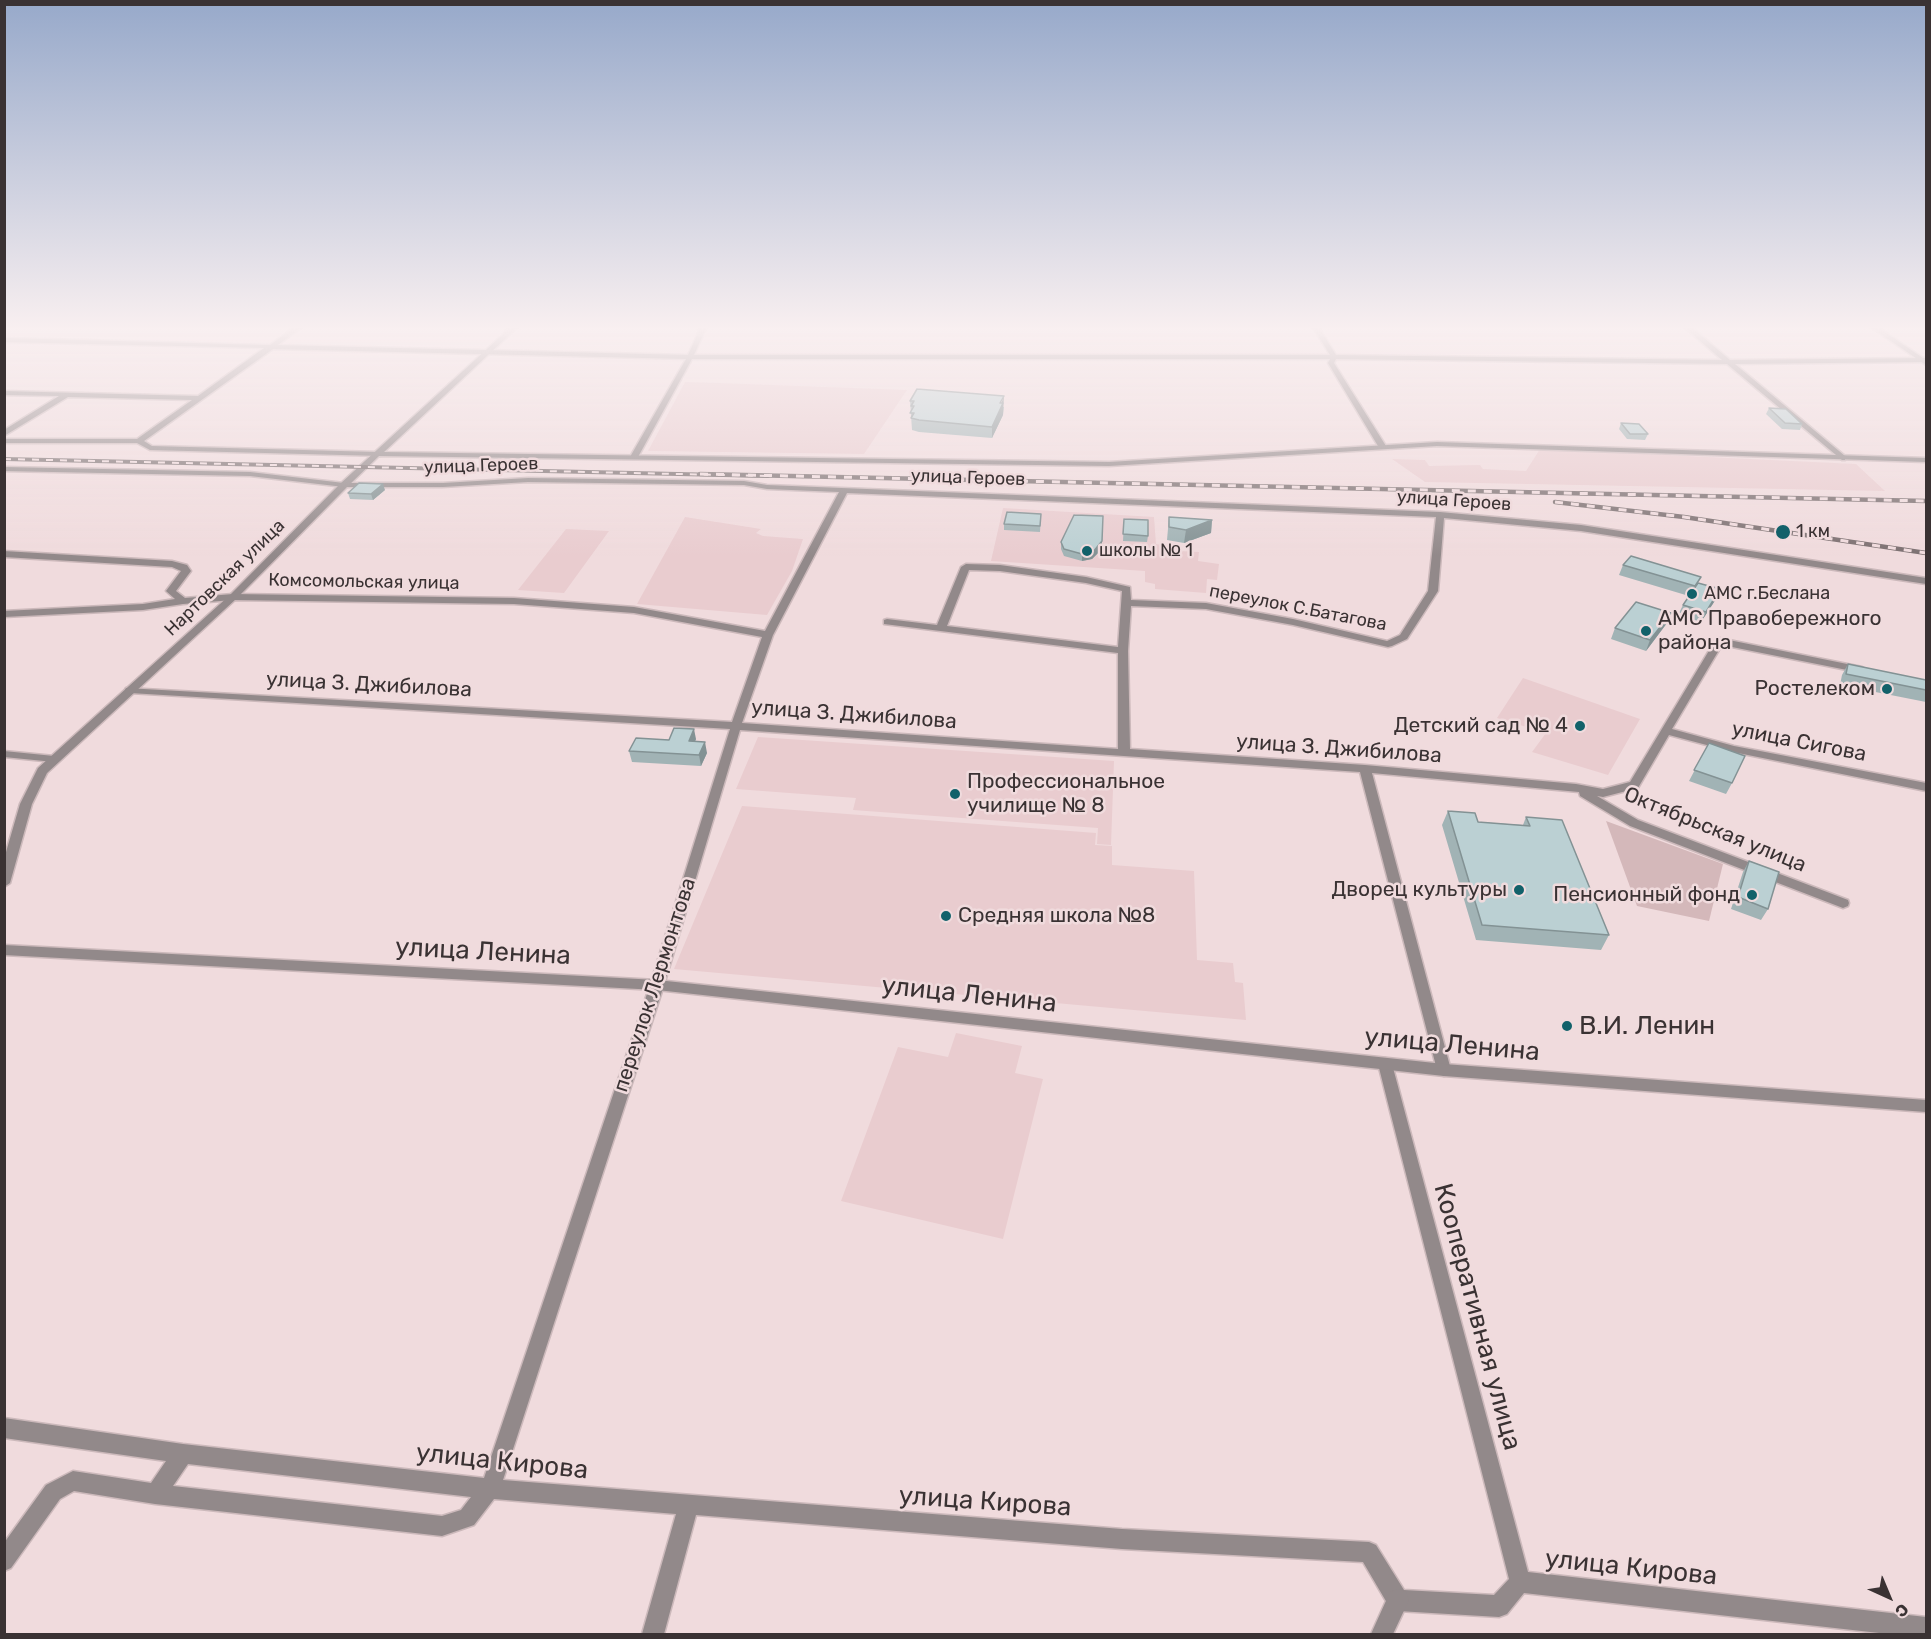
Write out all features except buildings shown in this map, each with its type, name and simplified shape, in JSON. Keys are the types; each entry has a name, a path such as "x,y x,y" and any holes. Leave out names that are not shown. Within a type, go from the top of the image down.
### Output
{"street":[{"path":"4,435 54,402"},
{"path":"139,441 193,402"},
{"name":"Нартовская улица","path":"4,883 30,795 42,771 233,597 344,485 433,402"},
{"path":"634,457 665,402"},
{"path":"1355,402 1382,446"},
{"path":"1776,402 1842,458"},
{"path":"4,441 139,441 150,448 378,454 1108,464 1382,446 1472,445 1926,460"},
{"name":"улица Героев","path":"4,469 250,474 344,485 443,485 564,480 744,483 767,487 1440,515 1581,528 1926,581"},
{"name":"переулок Лермонтова","path":"4,1561 53,1492 73,1481 155,1494 441,1526 467,1518 489,1489 657,985 736,726 768,635 844,490"},
{"name":"переулок С.Батагова","path":"1126,603 1206,606 1293,622 1388,644 1404,637 1433,591 1440,515"},
{"path":"4,554 172,564 184,567 186,571 171,591 183,601"},
{"path":"941,628 966,567 1000,568 1127,589 1123,651 1124,753"},
{"name":"Комсомольская улица","path":"4,614 143,607 233,597 514,601 582,605 688,619 768,635"},
{"path":"886,622 1123,651"},
{"name":"улица З. Джибилова","path":"130,690 736,726 1365,769 1576,788 1603,793 1634,785 1719,641 1869,671"},
{"name":"улица Сигова","path":"1666,730 1724,747 1926,787"},
{"path":"4,754 54,759"},
{"path":"1365,769 1444,1070"},
{"name":"Октябрьская улица","path":"1576,788 1634,823 1843,903"},
{"name":"улица Ленина","path":"4,950 657,985 1444,1070 1926,1106"},
{"name":"Кооперативная улица","path":"1385,1064 1520,1582"},
{"name":"улица Кирова","path":"4,1428 183,1454 489,1489 1122,1539 1369,1552 1398,1600 1499,1606 1520,1582 1926,1628"},
{"path":"155,1494 183,1454"},
{"path":"653,1635 688,1506"},
{"path":"1382,1635 1398,1600"}],"shaded area":[{"path":"674,402 899,402 864,454 648,451"},
{"path":"1540,449 1856,464 1885,491 1425,482 1392,459 1425,460 1429,466 1480,465 1483,469 1526,471"},
{"name":"школы № 1","path":"1003,508 1154,517 1156,544 1162,545 1162,550 1199,552 1198,561 1219,564 1217,580 1207,579 1206,593 1155,589 1155,584 1145,582 1145,571 991,561"},
{"path":"685,517 761,529 756,533 763,536 803,539 792,571 767,615 637,604"},
{"path":"566,529 609,531 564,593 518,590"},
{"name":"Детский сад № 4","path":"1523,678 1640,719 1608,775 1532,752 1546,733 1497,718"},
{"name":"Профессиональное училище № 8","path":"758,737 1114,761 1111,845 1097,844 1098,828 853,810 856,798 736,789"},
{"name":"Средняя школа №8","path":"742,806 1096,833 1095,845 1112,846 1112,865 1194,871 1197,960 1233,963 1235,982 1243,983 1246,1020 674,969"},
{"path":"1606,821 1723,864 1709,921 1637,906"},
{"path":"956,1033 1022,1046 1015,1073 1043,1079 1003,1239 841,1201 898,1047 948,1057"}],"railway":[{"path":"4,459 768,476"},
{"path":"700,474 1926,501"},
{"path":"1555,502 1684,517 1926,553"}],"place":[{"name":"1 км","path":"1783,532"},
{"name":"школы № 1","path":"1087,551"},
{"name":"АМС г.Беслана","path":"1692,594"},
{"name":"АМС Правобережного района","path":"1646,631"},
{"name":"Ростелеком","path":"1887,689"},
{"name":"Детский сад № 4","path":"1580,726"},
{"name":"Профессиональное училище № 8","path":"955,794"},
{"name":"Дворец культуры","path":"1519,890"},
{"name":"Пенсионный фонд","path":"1752,895"},
{"name":"Средняя школа №8","path":"946,916"},
{"name":"В.И. Ленин","path":"1567,1026"}]}
